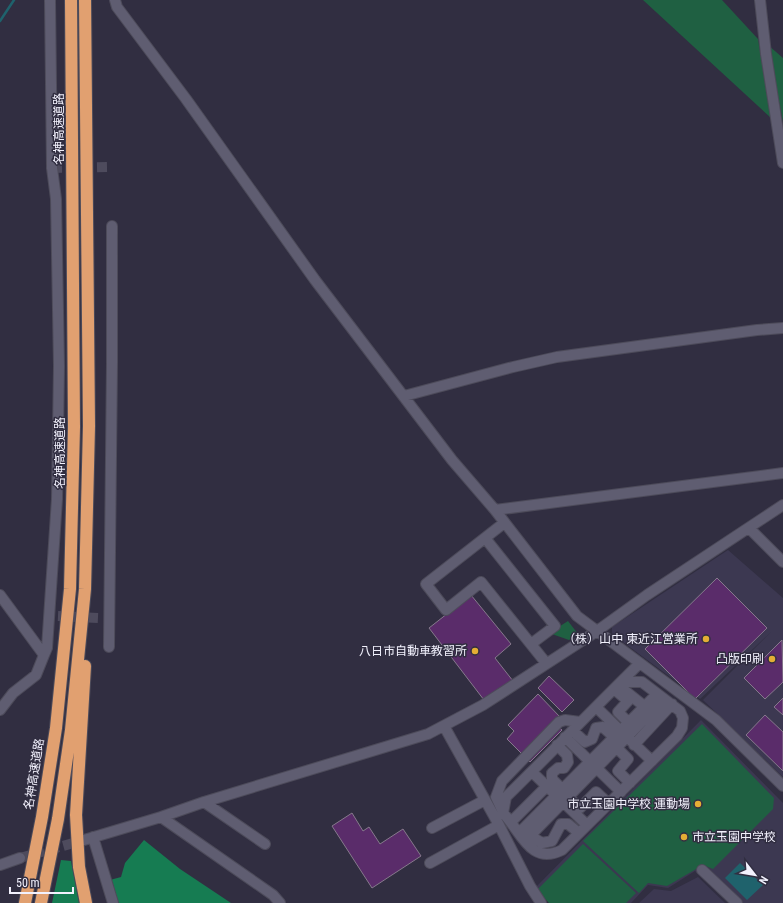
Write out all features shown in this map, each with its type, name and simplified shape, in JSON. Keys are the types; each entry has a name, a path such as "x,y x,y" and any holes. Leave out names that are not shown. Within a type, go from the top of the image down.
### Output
{"highway":[{"name":"名神高速道路","path":"25,903 42,817 56,728 70,588 74,426 71,0"},
{"path":"86,0 88,495 85,691 76,815 79,867 86,903"},
{"path":"41,903 58,819 71,730 81,639 88,495"}],"street":[{"path":"0,710 13,693 36,675 47,648 54,616 60,366 56,199 52,168 50,0"},
{"path":"115,0 117,7 186,99 311,274 452,460 494,510 577,616 716,720 783,786"},
{"path":"760,0 766,54 783,163"},
{"path":"109,647 105,618 112,363 112,226"},
{"path":"404,396 512,367 557,358 757,330 783,328"},
{"path":"494,510 783,473"},
{"path":"113,903 89,838 428,734 483,705 597,631 647,595 783,505"},
{"path":"504,523 426,584 446,610 481,582 546,663"},
{"path":"749,528 783,562"},
{"path":"485,538 555,626 531,644"},
{"path":"0,595 44,655"},
{"path":"503,813 506,797 640,663"},
{"path":"580,722 565,720 559,722 502,781 496,798 503,813 512,822 529,847 536,852 552,855 562,850 677,736 682,728 683,718 680,711 642,682 623,682 616,687"},
{"path":"616,687 644,706"},
{"path":"616,687 628,701 618,712 628,722"},
{"path":"593,765 617,748 624,737 628,722 644,706 664,699"},
{"path":"522,837 562,795 664,699"},
{"path":"596,707 624,737 652,761"},
{"path":"444,726 499,825 538,902"},
{"path":"569,734 585,742 592,739 596,728 603,727 624,737"},
{"path":"569,734 593,765 621,792"},
{"path":"557,745 567,755 568,762 564,768 558,768 552,773 552,779 562,795 588,825"},
{"path":"617,748 628,759 618,771 630,783"},
{"path":"532,772 546,786 580,808 596,792 609,804"},
{"path":"512,822 546,786"},
{"path":"522,837 533,832 562,795"},
{"path":"432,828 485,800"},
{"path":"204,802 265,844"},
{"path":"161,817 273,896 280,903"},
{"path":"533,832 534,838 542,843 552,841 561,824 568,824 579,833"},
{"path":"430,863 499,825"},
{"path":"0,865 20,858"},
{"path":"702,870 736,903"}],"shaded area":[{"path":"643,0 722,0 758,39 771,118"},
{"path":"768,45 783,58 783,122"},
{"path":"728,550 783,598 783,777 703,700 771,632 700,699 612,634 612,627"},
{"path":"568,621 578,634 569,640 549,633"},
{"name":"市立玉園中学校 運動場","path":"701,720 783,803 783,903 729,903 695,871 668,888 648,885 631,903 550,903 535,888"},
{"name":"市立玉園中学校 運動場","path":"702,724 774,798 773,809 713,869 703,865 667,886 648,883 639,893 583,841"},
{"path":"583,844 636,893 626,903 549,903 537,890"},
{"path":"740,863 763,885 747,900 725,878"},
{"path":"698,877 725,903 639,903 654,889 671,891"}],"green space":[{"path":"144,840 180,869 231,903 117,903 110,880 121,877 125,863"},
{"path":"61,860 71,861 79,903 52,903"}],"building":[{"name":"（株）山中 東近江営業所","path":"717,578 767,628 695,699 645,649"},
{"name":"八日市自動車教習所","path":"471,595 511,644 495,658 513,681 484,700 429,628"},
{"name":"凸版印刷","path":"782,640 783,682 765,699 744,678"},
{"path":"549,676 574,700 562,712 538,688"},
{"path":"538,694 560,717 554,723 562,730 530,762 507,739 514,731 508,725"},
{"path":"783,698 783,715 774,707"},
{"path":"765,715 783,732 783,771 746,735"},
{"path":"352,813 363,831 369,827 380,844 403,829 421,856 372,888 332,826"}],"waterway":[{"path":"0,21 14,0"}],"tunnel":[{"path":"52,168 108,167"},
{"path":"58,616 100,618"},
{"path":"20,858 84,840"}],"place":[{"name":"（株）山中 東近江営業所","path":"706,639"},
{"name":"八日市自動車教習所","path":"475,651"},
{"name":"凸版印刷","path":"772,659"},
{"name":"市立玉園中学校 運動場","path":"698,804"},
{"name":"市立玉園中学校","path":"684,837"}]}
